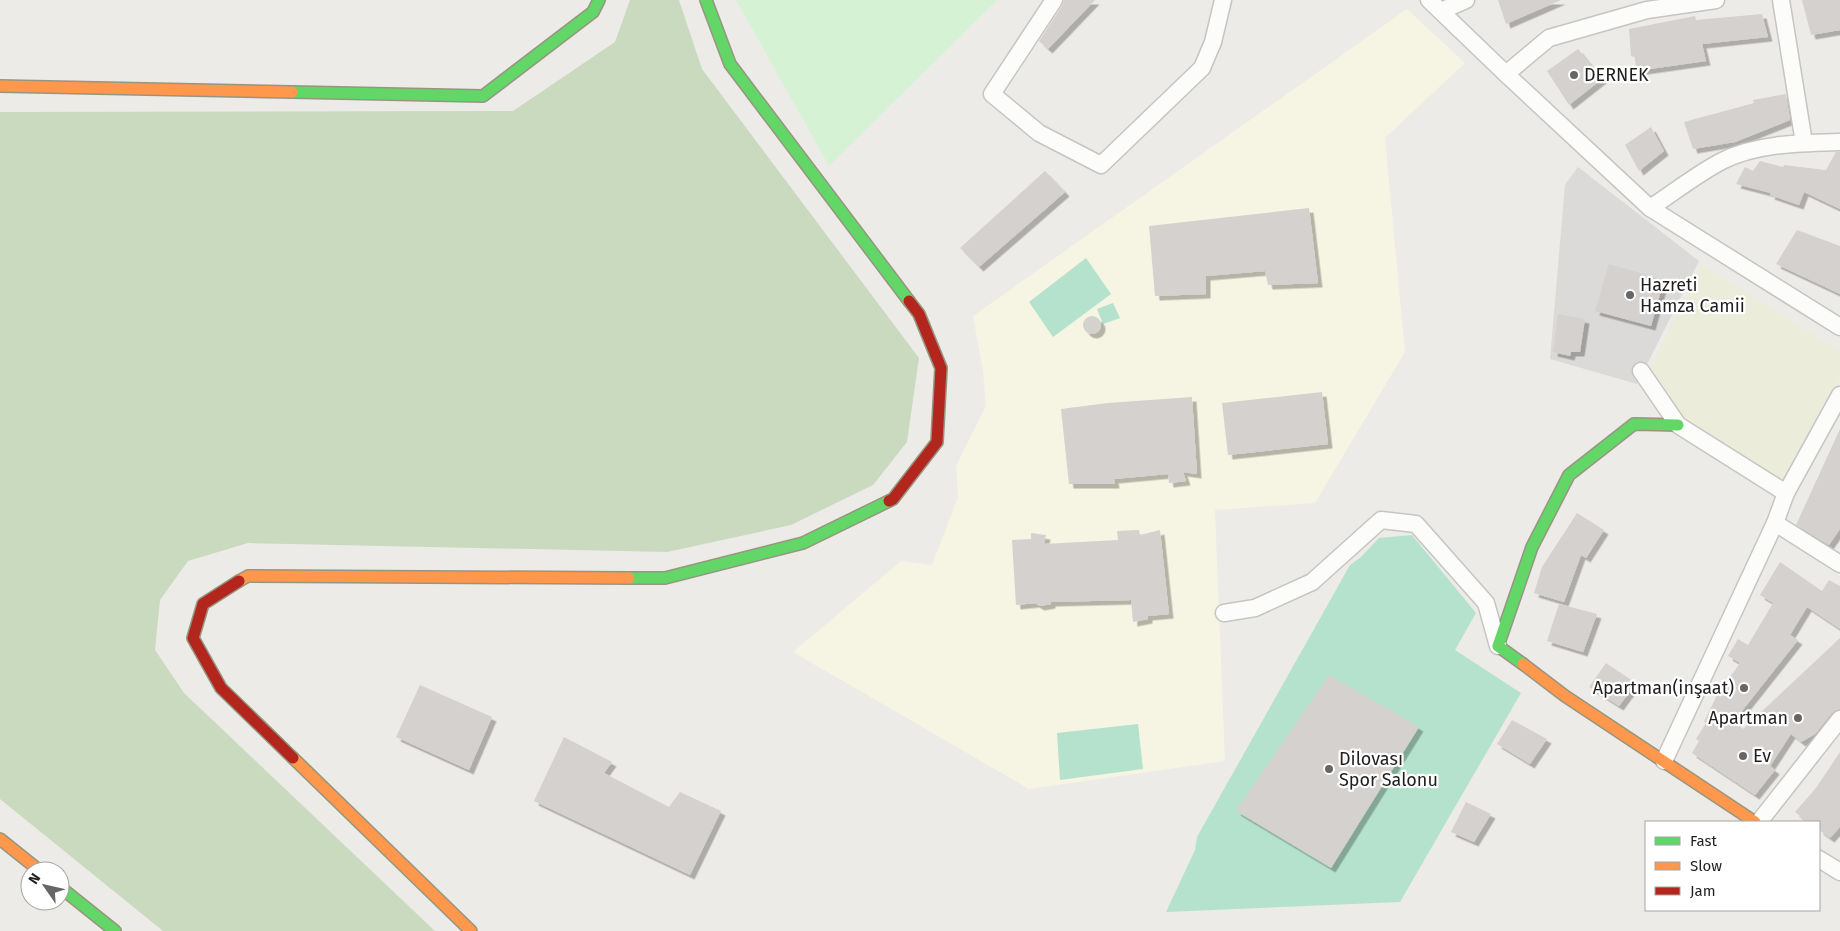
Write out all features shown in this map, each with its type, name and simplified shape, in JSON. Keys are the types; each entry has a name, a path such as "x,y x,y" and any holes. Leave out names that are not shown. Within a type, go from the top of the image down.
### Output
{"street":[{"path":"0,86 483,96 594,12 599,0"},
{"path":"471,931 221,688 193,638 203,604 248,576 664,578 803,543 893,499 937,442 941,368 919,314 730,64 706,0"},
{"path":"1054,0 992,94 1039,133 1102,164 1202,68 1213,42 1223,0"},
{"path":"1435,6 1466,0"},
{"path":"1506,74 1548,38 1648,10 1716,0"},
{"path":"1781,0 1804,143"},
{"path":"1435,6 1650,208 1840,326"},
{"path":"1650,208 1722,161 1754,150 1804,143 1840,142"},
{"path":"1641,371 1678,425 1786,493"},
{"path":"1664,761 1775,523 1786,493 1840,395"},
{"path":"1498,646 1532,547 1569,475 1634,424 1678,425"},
{"path":"1224,613 1255,608 1312,582 1382,520 1416,524 1486,602 1498,646 1565,696 1755,821"},
{"path":"1775,523 1840,564"},
{"path":"1758,821 1840,719"},
{"path":"0,839 28,861"},
{"path":"1820,860 1840,872"},
{"path":"70,895 114,931"}],"shaded area":[{"path":"1407,9 1465,63 1385,138 1405,352 1315,503 1215,510 1225,761 1029,789 793,652 901,561 932,565 958,497 956,466 986,406 983,371 973,316"},
{"path":"1578,167 1699,261 1637,384 1550,359 1565,185"}],"green space":[{"path":"630,0 679,0 702,69 919,358 907,442 873,485 791,525 667,552 248,543 188,561 160,600 155,650 184,693 435,931 163,931 0,799 0,112 513,111 615,42"},
{"path":"736,0 997,0 829,166"},
{"path":"1086,258 1111,294 1053,337 1029,302"},
{"path":"1702,264 1840,351 1840,377 1781,480 1683,418 1648,373"},
{"path":"1113,303 1120,318 1103,324 1097,309"},
{"path":"1412,535 1476,613 1455,650 1521,693 1400,902 1166,912 1195,850 1197,837 1350,565 1361,557 1379,538"},
{"path":"1138,724 1143,769 1060,780 1057,733"}],"building":[{"path":"1064,0 1095,0 1048,49 1039,41"},
{"path":"1498,0 1561,0 1506,24"},
{"path":"1802,0 1840,0 1840,30 1811,35"},
{"path":"1762,14 1768,37 1702,44 1706,61 1636,71 1635,57 1631,56 1629,29 1695,16 1696,20"},
{"name":"DERNEK","path":"1578,49 1602,79 1569,105 1547,71"},
{"path":"1786,94 1790,120 1735,142 1693,149 1684,122 1754,103 1753,100"},
{"path":"1651,127 1664,151 1639,171 1625,145"},
{"path":"1836,152 1840,152 1840,209 1804,192 1799,205 1770,195 1771,193 1736,184 1745,167 1753,171 1760,161 1783,167 1784,165 1826,170"},
{"path":"1045,171 1065,192 979,267 960,248"},
{"path":"1309,208 1318,283 1268,285 1265,271 1206,276 1206,294 1155,296 1149,226"},
{"path":"1797,230 1840,246 1840,294 1776,264"},
{"name":"Hazreti Hamza Camii","path":"1609,264 1664,280 1651,326 1595,311"},
{"path":"1558,314 1585,319 1580,352 1571,352 1570,356 1553,352"},
{"path":"1092,316 1098,319 1101,325 1098,331 1092,334 1086,331 1083,325 1086,319"},
{"path":"1322,392 1328,444 1228,455 1222,403"},
{"path":"1192,397 1197,474 1183,472 1186,481 1169,483 1168,474 1114,479 1115,484 1069,484 1061,409 1108,403"},
{"path":"1840,429 1840,529 1829,545 1796,525"},
{"path":"1577,513 1604,530 1586,558 1581,555 1564,602 1534,593 1542,567"},
{"path":"1139,530 1140,535 1160,530 1169,614 1148,616 1148,619 1133,622 1131,600 1051,602 1051,604 1040,606 1035,603 1016,605 1012,540 1031,539 1031,533 1046,535 1044,544 1118,540 1117,531"},
{"path":"1780,562 1822,591 1829,580 1840,586 1840,629 1807,607 1790,635 1798,640 1734,721 1743,729 1840,638 1840,709 1832,713 1815,734 1801,742 1791,734 1770,766 1775,770 1755,795 1692,753 1699,741 1696,739 1706,723 1704,722 1717,695 1740,663 1728,656 1738,639 1748,645 1773,603 1760,595"},
{"path":"1559,604 1597,614 1583,652 1547,641"},
{"path":"1606,663 1636,683 1619,706 1589,687"},
{"name":"Dilovası Spor Salonu","path":"1329,675 1419,727 1331,868 1236,811"},
{"path":"420,685 492,717 469,770 396,737"},
{"path":"1512,720 1547,739 1530,764 1497,744"},
{"path":"564,737 612,762 604,773 669,807 680,792 721,811 690,875 534,801"},
{"path":"1840,752 1840,827 1830,838 1820,831 1820,821 1807,821 1795,812 1816,788"},
{"path":"1466,802 1491,814 1474,842 1451,832"}],"traffic: fast":[{"path":"292,92 483,96 593,12 599,0"},
{"path":"706,0 730,64 909,301"},
{"path":"1523,664 1498,646 1532,547 1569,475 1634,424 1678,425"},
{"path":"629,578 665,578 803,543 889,501"},
{"path":"70,895 115,931"}],"traffic: slow":[{"path":"0,86 292,92"},
{"path":"239,581 248,576 629,578"},
{"path":"1523,664 1565,696 1753,821"},
{"path":"293,758 471,931"},
{"path":"0,839 28,861"}],"traffic: jam":[{"path":"889,501 893,499 937,442 941,368 919,314 909,301"},
{"path":"239,581 203,604 193,638 221,688 293,758"}],"place":[{"name":"DERNEK","path":"1574,75"},
{"name":"Hazreti Hamza Camii","path":"1630,295"},
{"name":"Apartman(inşaat)","path":"1744,688"},
{"name":"Apartman","path":"1798,718"},
{"name":"Ev","path":"1743,756"},
{"name":"Dilovası Spor Salonu","path":"1329,769"}]}
